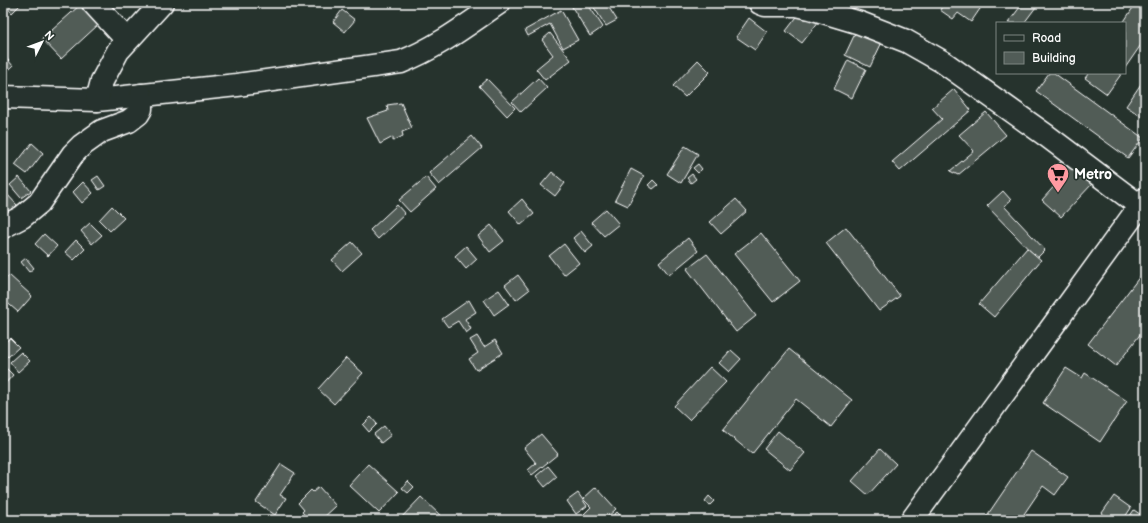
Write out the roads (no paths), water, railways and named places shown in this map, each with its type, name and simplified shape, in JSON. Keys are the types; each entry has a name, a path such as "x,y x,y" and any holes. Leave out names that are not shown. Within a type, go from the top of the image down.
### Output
{"main road":[{"path":"93,3 127,40"},
{"path":"98,100 102,81 118,51 162,3"},
{"path":"3,97 98,100 237,85 401,62 420,55 499,3"},
{"path":"760,3 765,5 810,8 860,23 906,41 943,62 1142,203 912,520"},
{"path":"3,227 22,217 39,203 73,154 81,146 102,131 129,121 138,114 142,109 141,95"}],"place":[{"name":"Metro","path":"1058,194"}]}
